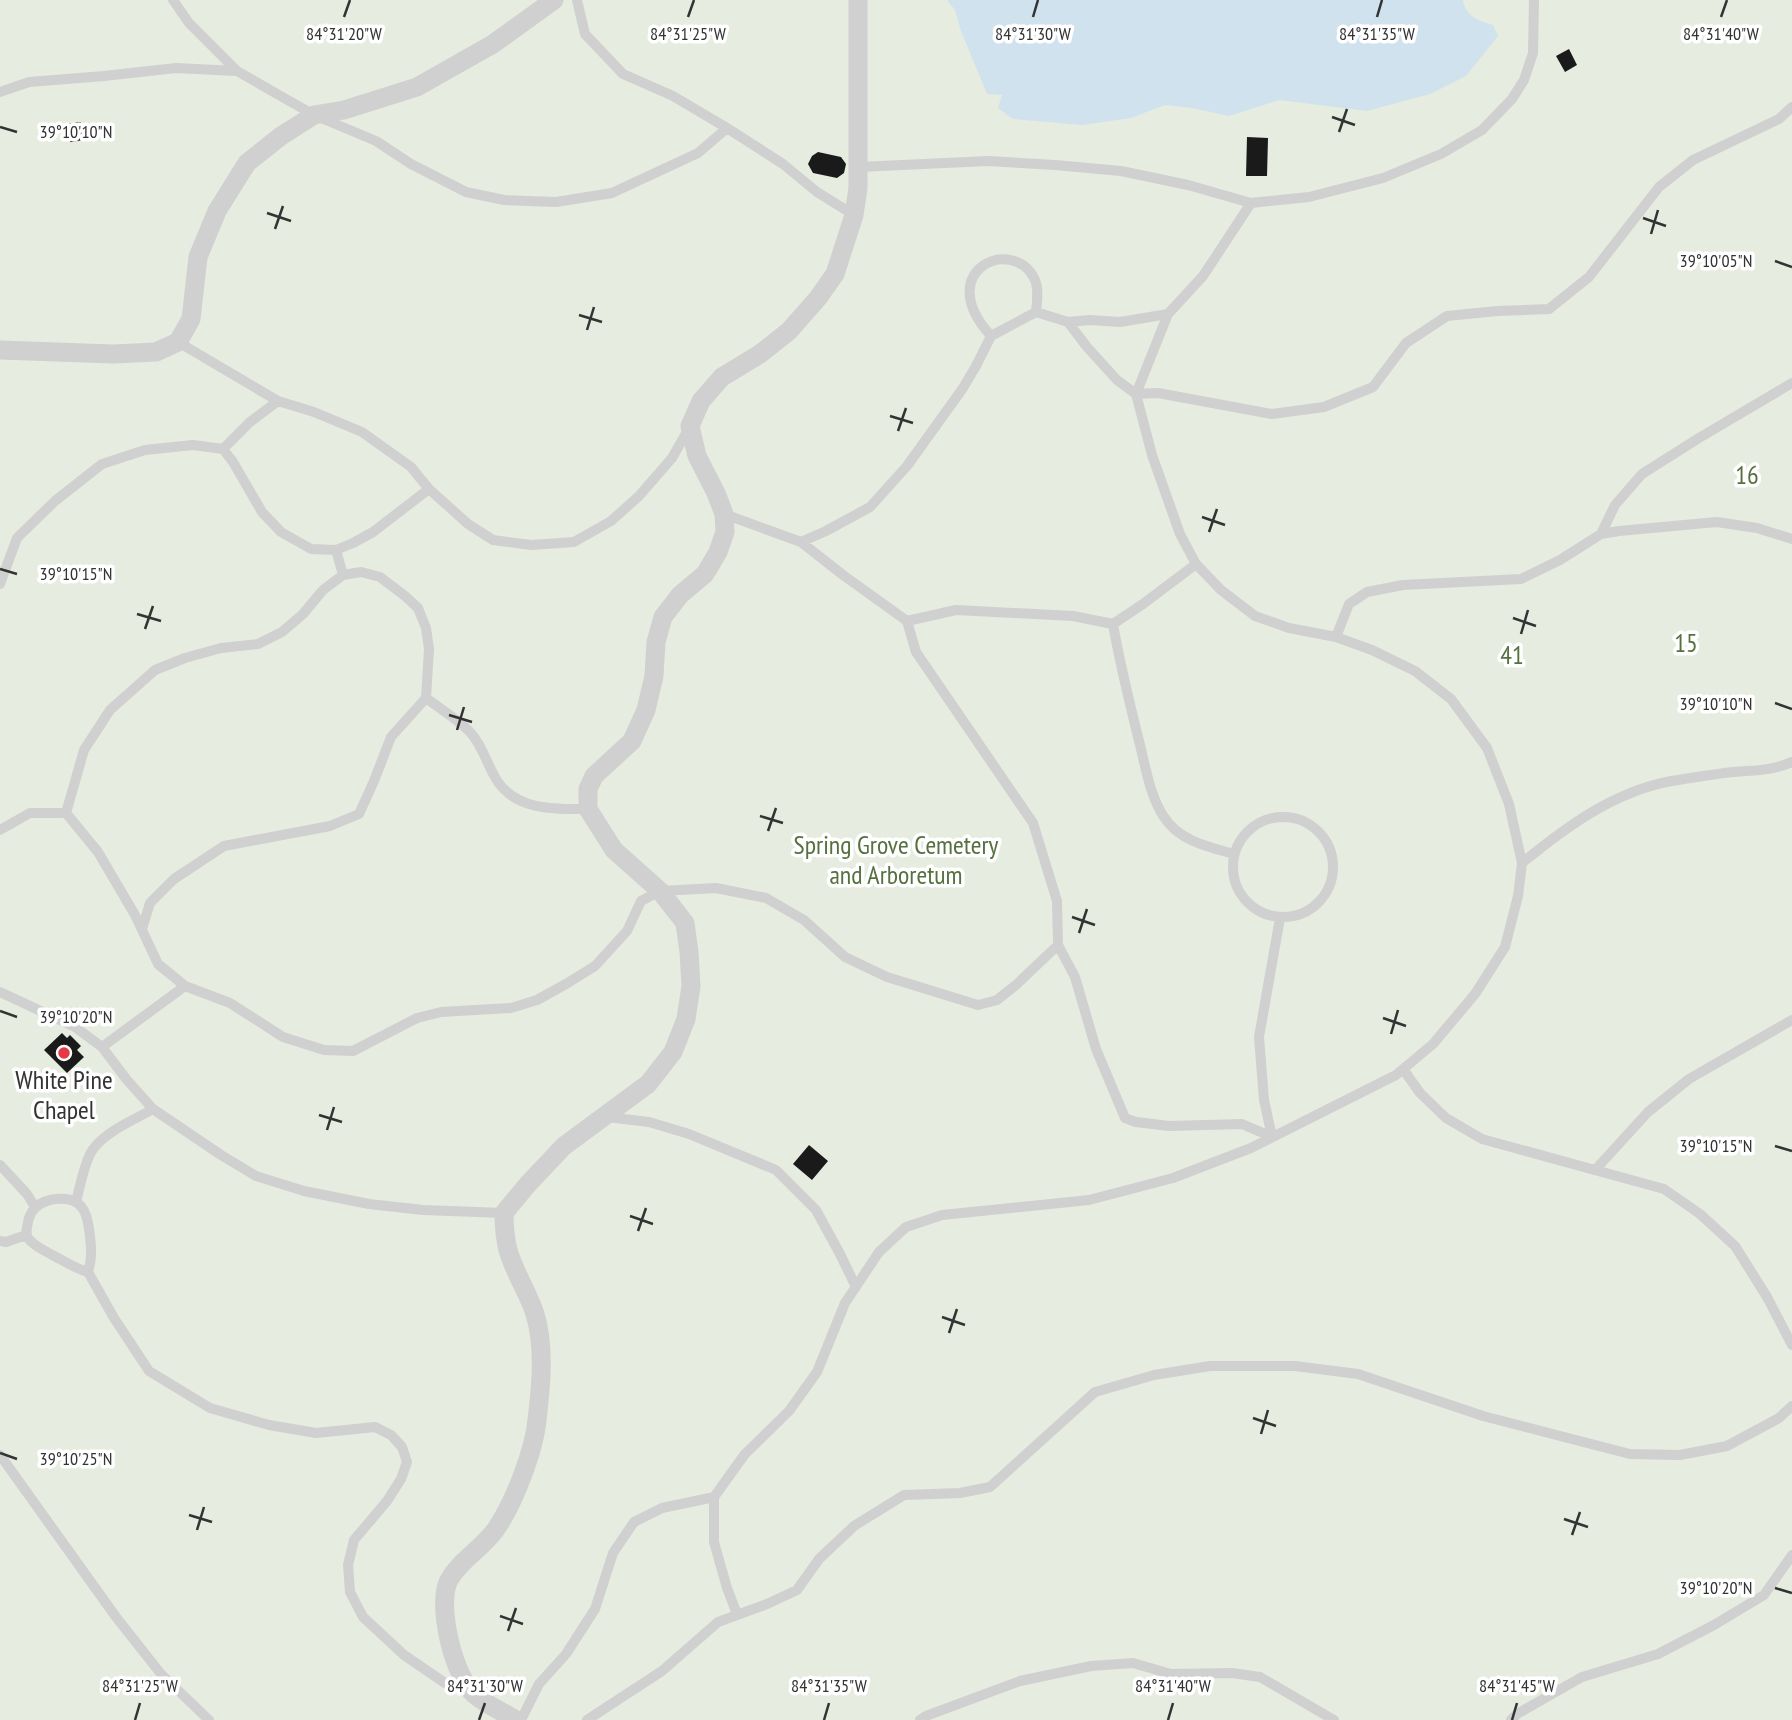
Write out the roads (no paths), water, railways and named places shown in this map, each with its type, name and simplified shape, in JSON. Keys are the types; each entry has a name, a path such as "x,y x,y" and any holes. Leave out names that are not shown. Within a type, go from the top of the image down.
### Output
{"street":[{"path":"0,350 113,354 156,352 178,342 191,319 198,257 217,211 247,163 281,135 314,115 344,110 417,87 493,44 554,0"},
{"path":"519,1720 474,1694 464,1679 447,1631 444,1602 449,1581 496,1529 509,1506 527,1464 537,1424 540,1339 535,1314 508,1251 504,1213 564,1146 648,1084 673,1052 686,1018 691,986 685,923 660,891 614,850 588,808 588,789 594,776 632,741 646,710 654,676 656,642 663,617 680,595 705,574 718,552 725,532 724,514 697,456 690,426 701,401 722,377 760,354 789,331 835,274 854,215 858,188 858,0"}],"lane":[{"path":"173,0 189,23 237,71 314,115 376,141 411,164 466,192 504,200 556,202 612,193 698,153 727,128"},
{"path":"577,0 585,34 623,74 673,96 727,128 854,215"},
{"path":"859,167 988,161 1055,165 1134,174 1188,185 1251,204 1309,197 1382,178 1441,154 1482,130 1511,99 1524,80 1533,53 1534,0"},
{"path":"0,92 29,82 176,68 237,71"},
{"path":"1068,322 1117,380 1136,394 1158,393 1272,414 1324,407 1373,387 1406,343 1447,316 1549,309 1589,277 1659,187 1693,160 1779,118 1792,107"},
{"path":"737,1614 714,1542 714,1497 745,1454 789,1411 817,1372 845,1303 879,1252 906,1227 942,1215 1089,1200 1173,1178 1251,1148 1396,1075 1433,1044 1475,994 1506,947 1518,896 1522,863 1509,804 1487,748 1451,699 1415,671 1372,650 1336,637 1289,628 1255,616 1221,590 1196,564 1180,534 1136,394 1168,314 1203,276 1251,204"},
{"path":"991,336 974,313 969,298 975,273 985,263 998,259 1012,260 1024,266 1035,279 1038,293 1036,312"},
{"path":"801,542 870,508 907,466 936,427 970,377 991,336 1036,312 1068,322 1120,322 1168,314"},
{"path":"178,342 278,401 314,412 362,432 411,467 429,489 468,524 493,540 531,545 574,542 611,522 639,496 672,458 690,426"},
{"path":"1601,534 1615,505 1642,474 1792,383"},
{"path":"223,449 250,422 278,401"},
{"path":"0,584 17,538 55,501 102,464 145,450 193,445 223,449 262,512 281,532 311,549 336,550 373,532 429,489"},
{"path":"724,514 801,542 907,621 916,652 1033,823 1057,901 1058,945 1075,977 1096,1049 1125,1118 1168,1126 1241,1124 1272,1137"},
{"path":"1336,637 1349,604 1367,592 1403,585 1521,579 1560,560 1601,534 1717,523 1757,528 1792,538"},
{"path":"336,550 343,575"},
{"path":"907,621 956,610 1073,616 1113,624 1196,564"},
{"path":"66,813 84,750 110,710 155,670 220,648 258,643 282,632 303,614 323,590 343,575 361,572 380,577 418,608 426,628 429,649 425,698 391,737 359,814 330,826 223,846 174,879 150,903 142,929"},
{"path":"1113,624 1120,668 1151,787 1164,817 1191,841 1234,854"},
{"path":"425,698 469,731 499,783 513,797 536,807 588,808"},
{"path":"1522,863 1551,839 1620,796 1668,782 1774,769 1792,762"},
{"path":"0,830 30,813 66,813"},
{"path":"66,813 98,852 142,929 158,964 185,986 229,1003 283,1037 324,1050 353,1051 417,1018 441,1012 511,1008 537,1000 595,966 627,931 641,901 660,891 716,888 766,898 804,920 845,957 887,977 978,1005 997,1000 1058,945"},
{"path":"1287,817 1304,821 1318,831 1329,845 1334,862 1332,879 1325,895 1313,908 1298,916 1280,918 1251,906 1240,895 1233,880 1234,854 1244,834 1256,824 1271,818 1287,817"},
{"path":"1272,1137 1264,1100 1259,1037 1280,918"},
{"path":"102,1047 185,986"},
{"path":"0,992 75,1027 102,1047 153,1109 256,1176 304,1191 369,1204 423,1210 504,1213"},
{"path":"1596,1169 1648,1112 1689,1079 1792,1020"},
{"path":"1403,1069 1420,1093 1446,1118 1482,1139 1664,1189 1700,1214 1735,1246 1767,1297 1792,1345"},
{"path":"76,1202 91,1152 103,1138 153,1109"},
{"path":"604,1117 649,1122 689,1134 776,1170 816,1210 856,1287"},
{"path":"0,1165 36,1207"},
{"path":"88,1272 92,1251 88,1221 83,1208 76,1202 63,1198 36,1207 29,1216 26,1234 28,1239 39,1248 88,1272 149,1371 210,1408 270,1425 316,1433 375,1427 391,1435 402,1447 407,1462 401,1479 354,1540 348,1565 350,1592 363,1617 404,1655 445,1683 474,1694"},
{"path":"0,1241 6,1242 26,1234"},
{"path":"587,1720 662,1671 718,1622 797,1590 819,1559 854,1526 904,1495 960,1493 990,1487 1095,1392 1154,1375 1210,1366 1295,1366 1358,1374 1483,1416 1630,1454 1680,1455 1727,1446 1779,1418 1792,1406"},
{"path":"0,1455 123,1626 161,1674 209,1720"},
{"path":"519,1720 539,1684 566,1654 595,1609 613,1553 634,1522 662,1508 714,1497"},
{"path":"1511,1720 1582,1677 1658,1654 1714,1625 1764,1595 1792,1555"},
{"path":"920,1720 1020,1681 1091,1666 1133,1663 1171,1674 1232,1672 1260,1677 1335,1720"}],"water":[{"path":"947,0 1463,0 1470,14 1493,25 1498,36 1466,76 1430,94 1367,111 1279,100 1229,116 1165,105 1131,118 1082,125 1013,119 998,108 1002,95 987,94 955,10"}],"place":[{"name":"White Pine Chapel","path":"64,1053"}],"park label":[{"name":"16","path":"1747,475"},
{"name":"15","path":"1686,643"},
{"name":"41","path":"1512,655"},
{"name":"Spring Grove Cemetery and Arboretum","path":"896,860"}]}
